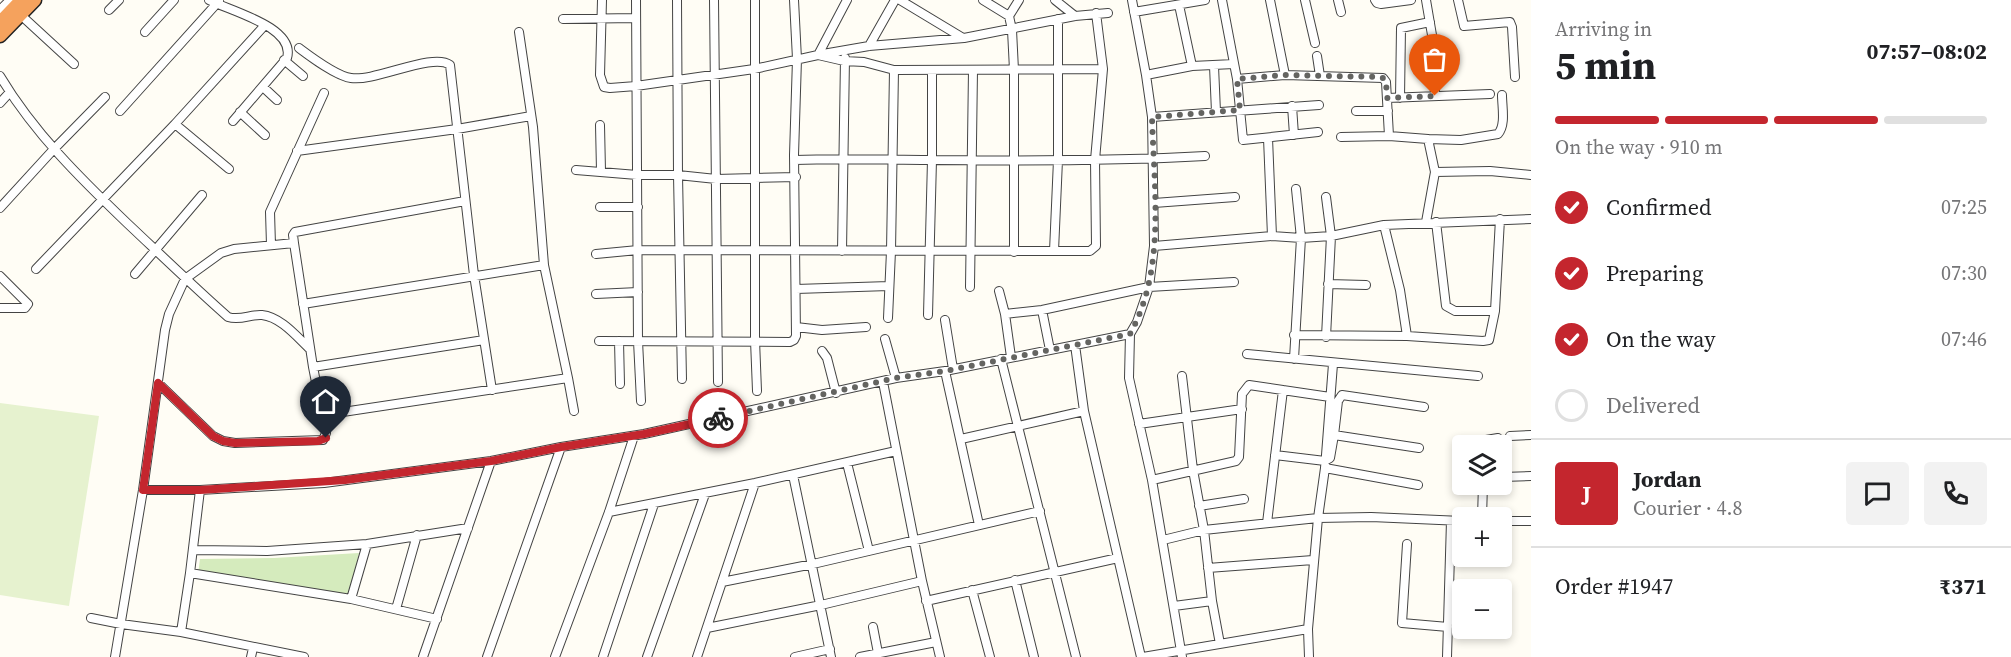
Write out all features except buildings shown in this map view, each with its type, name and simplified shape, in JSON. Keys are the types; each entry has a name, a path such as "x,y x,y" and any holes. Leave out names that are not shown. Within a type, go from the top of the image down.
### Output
{"highway":[{"path":"0,22 21,0"},
{"path":"0,36 35,0"}],"street":[{"path":"0,10 10,0"},
{"path":"0,44 41,0"},
{"path":"109,10 119,0"},
{"path":"145,32 174,0"},
{"path":"602,0 601,82 604,87 610,88 754,69 869,45 964,38 1075,16 1108,13"},
{"path":"636,0 638,341 641,401"},
{"path":"677,0 682,379"},
{"path":"714,0 718,382"},
{"path":"754,0 754,340 757,391"},
{"path":"599,341 754,340 790,342 794,340 796,336 797,59 794,0"},
{"path":"819,55 846,0"},
{"path":"869,45 895,0"},
{"path":"900,0 964,38"},
{"path":"983,0 1009,16"},
{"path":"1014,252 1014,70 1009,16 1019,0"},
{"path":"1055,0 1075,16"},
{"path":"1132,0 1152,117 1154,246 1149,287 1137,322 1130,334 1129,378 1152,480 1181,654"},
{"path":"1152,0 1152,10"},
{"path":"1134,12 1204,0"},
{"path":"1221,0 1237,79 1243,140 1318,132"},
{"path":"1270,0 1285,75"},
{"path":"1305,0 1315,43"},
{"path":"1338,0 1341,12"},
{"path":"1375,0 1381,4 1411,0"},
{"path":"1426,0 1432,35"},
{"path":"1458,0 1464,26 1510,22 1515,77"},
{"path":"120,111 215,1 281,35 289,51 233,121"},
{"path":"1184,3 1192,66"},
{"path":"596,254 638,250 1090,251 1096,246 1095,160 1103,69 1096,14"},
{"path":"24,18 74,64"},
{"path":"563,19 636,18"},
{"path":"1054,251 1058,160 1058,20"},
{"path":"1400,98 1401,28 1430,22"},
{"path":"36,269 176,124 265,25"},
{"path":"519,32 531,116 544,265 574,411"},
{"path":"299,48 320,64 351,78 376,76 423,63 448,63 474,275 492,390"},
{"path":"842,251 844,61 848,50"},
{"path":"1434,54 1435,96"},
{"path":"819,55 894,69 1103,69"},
{"path":"1317,56 1320,76"},
{"path":"284,60 303,76"},
{"path":"1146,75 1192,66 1234,64"},
{"path":"1214,66 1216,112"},
{"path":"888,318 894,69"},
{"path":"928,315 932,70"},
{"path":"970,287 973,70"},
{"path":"1237,79 1285,75 1383,78 1386,82 1389,136"},
{"path":"0,76 53,150 185,279 228,317 236,320 263,315 271,317 279,321 310,349"},
{"path":"262,87 277,100"},
{"path":"0,103 10,93"},
{"path":"271,245 270,212 324,93"},
{"path":"1387,98 1490,94"},
{"path":"1341,137 1389,136 1428,140 1461,140 1498,134 1503,123 1502,95"},
{"path":"0,208 105,97"},
{"path":"1152,117 1319,105"},
{"path":"1292,106 1294,135"},
{"path":"1356,111 1388,111"},
{"path":"240,112 265,135"},
{"path":"297,151 457,129 531,116"},
{"path":"176,124 229,170"},
{"path":"600,126 601,171"},
{"path":"1268,138 1272,236"},
{"path":"1426,222 1435,172 1428,140"},
{"path":"795,160 844,158 1095,160 1204,156"},
{"path":"576,170 716,179 796,177"},
{"path":"1435,172 1490,171 1531,175"},
{"path":"1294,359 1301,238 1296,189"},
{"path":"135,274 202,195"},
{"path":"1154,203 1235,197"},
{"path":"1326,197 1331,236 1326,337"},
{"path":"158,383 213,436 223,441 235,443 323,440 327,433 313,368 293,235 299,229 465,201"},
{"path":"600,207 638,207"},
{"path":"1294,335 1407,336 1489,340 1495,311 1500,219"},
{"path":"1154,246 1272,236 1301,238 1331,236 1384,225 1426,222 1531,219 1531,224"},
{"path":"1436,222 1446,306 1455,311 1495,311"},
{"path":"1384,225 1400,290 1407,336"},
{"path":"115,657 143,490 167,322 185,279 221,253 234,249 294,243"},
{"path":"303,304 544,265"},
{"path":"0,276 28,304 25,308 0,308"},
{"path":"1005,314 1042,310 1149,287 1234,282"},
{"path":"1328,284 1366,285"},
{"path":"796,289 890,286"},
{"path":"999,291 1011,357"},
{"path":"596,294 638,292"},
{"path":"1042,310 1050,350"},
{"path":"945,320 949,370 979,525"},
{"path":"796,327 822,330 866,327"},
{"path":"143,490 200,490 324,483 491,461 634,436 896,378 949,370 1130,334"},
{"path":"885,339 896,378"},
{"path":"313,368 484,340"},
{"path":"619,341 620,384"},
{"path":"1074,345 1084,411 1142,657 1181,654 1220,644 1308,629"},
{"path":"822,351 827,358 836,393"},
{"path":"1247,354 1333,364 1478,376"},
{"path":"1001,359 1076,657"},
{"path":"1310,657 1308,629 1313,560 1325,465 1333,364"},
{"path":"1182,376 1193,470 1220,644"},
{"path":"323,415 568,378"},
{"path":"883,382 926,601 940,657"},
{"path":"1152,480 1236,461 1239,457 1242,394 1249,385 1330,397"},
{"path":"1267,523 1283,390"},
{"path":"1325,465 1330,458 1338,401 1342,395 1424,407"},
{"path":"1139,424 1242,409"},
{"path":"961,440 1084,411"},
{"path":"1334,435 1419,448"},
{"path":"1512,436 1531,435"},
{"path":"555,657 609,512 634,436"},
{"path":"487,657 561,447"},
{"path":"609,512 705,494 896,451"},
{"path":"1275,455 1418,485"},
{"path":"423,657 491,461"},
{"path":"847,463 868,551"},
{"path":"793,475 830,653 795,657"},
{"path":"1512,477 1531,476"},
{"path":"697,657 755,483"},
{"path":"181,632 200,490"},
{"path":"647,657 705,494"},
{"path":"1199,506 1244,499"},
{"path":"603,657 654,504"},
{"path":"722,582 915,542 1040,511"},
{"path":"1163,540 1204,530 1318,518 1371,517 1451,521 1447,657"},
{"path":"1512,521 1531,521"},
{"path":"192,550 267,551 367,544 468,528"},
{"path":"396,609 417,535"},
{"path":"351,599 367,544"},
{"path":"1407,544 1402,623 1448,627"},
{"path":"926,601 1118,558"},
{"path":"1208,568 1313,560"},
{"path":"190,573 351,599 437,619"},
{"path":"1015,580 1034,657"},
{"path":"707,628 821,605 922,581"},
{"path":"972,590 990,657"},
{"path":"1174,606 1212,601"},
{"path":"91,618 181,632 304,657"},
{"path":"873,627 878,653"},
{"path":"860,657 936,642"},
{"path":"251,657 253,648"}],"green space":[{"path":"0,403 99,416 69,606 0,595"},
{"path":"359,553 348,601 198,574 200,559"}],"way so far":[{"path":"718,418 896,378 945,371 1130,334 1137,322 1149,287 1154,246 1152,117 1240,110 1237,79 1285,75 1379,77 1386,82 1387,98 1435,96"}],"route":[{"path":"326,438 318,441 235,443 223,441 213,436 158,383 143,490 200,490 324,483 491,461 644,434 718,418"}]}
